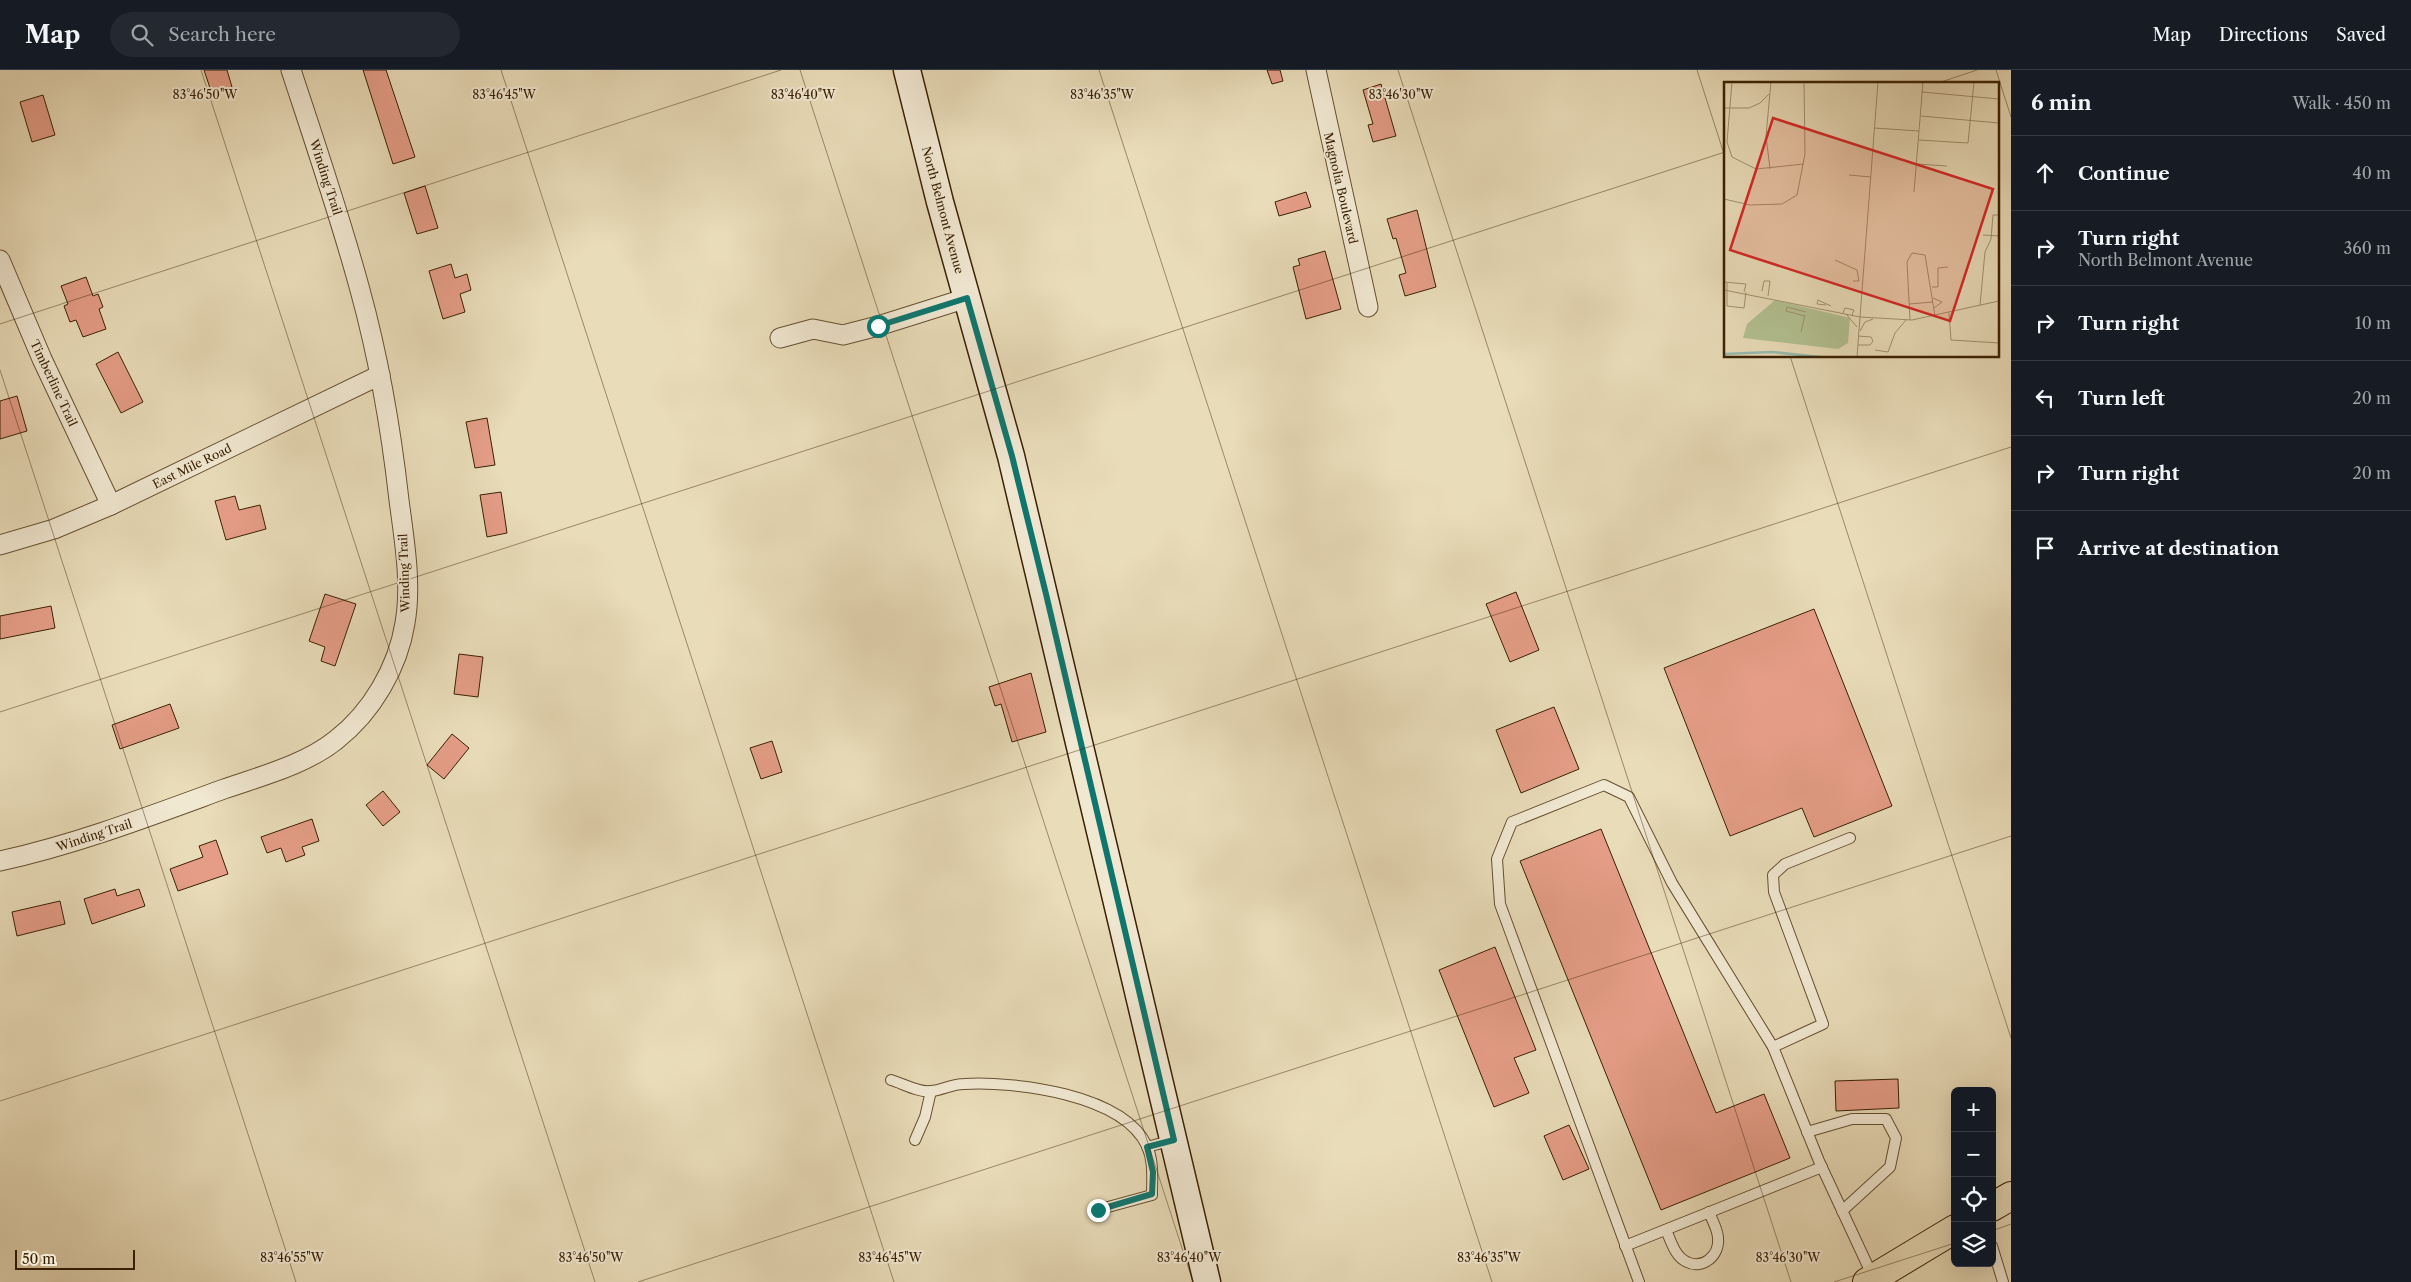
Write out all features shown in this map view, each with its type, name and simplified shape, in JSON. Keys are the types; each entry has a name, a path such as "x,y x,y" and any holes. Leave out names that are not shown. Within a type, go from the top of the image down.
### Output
{"main road":[{"path":"1996,1205 2011,1196"},
{"path":"1870,1280 1951,1231"}],"street":[{"name":"Winding Trail","path":"0,861 88,839 302,760 338,739 356,722 376,696 390,672 400,645 406,621 407,596 404,540 393,450 380,375 360,289 291,70"},
{"name":"North Belmont Avenue","path":"907,70 940,202 1012,456 1046,594 1206,1282"},
{"name":"Magnolia Boulevard","path":"1316,70 1368,306"},
{"name":"Timberline Trail","path":"0,260 42,359 111,505"},
{"path":"780,338 813,330 842,335 878,326 967,298"},
{"name":"East Mile Road","path":"0,545 54,529 111,505 380,375"}],"lane":[{"path":"1639,1282 1500,904 1497,859 1512,822 1604,785 1629,797 1672,883 1773,1047 1870,1280"},
{"path":"1773,1047 1823,1024 1774,892 1773,876 1785,864 1850,838"},
{"path":"891,1080 931,1091 963,1084 1012,1086 1075,1096 1107,1110 1133,1128 1147,1147 1153,1172 1152,1194 1098,1210"},
{"path":"915,1140 925,1117 931,1091"},
{"path":"1807,1132 1852,1119 1886,1119 1896,1138 1890,1167 1842,1211"},
{"path":"1147,1147 1174,1140"},
{"path":"1625,1246 1822,1167"},
{"path":"1666,1230 1675,1251 1686,1262 1696,1264 1709,1260 1718,1250 1718,1238 1709,1212"},
{"path":"1996,1258 2004,1282"}],"building":[{"path":"204,70 227,70 232,87 212,94"},
{"path":"363,70 386,70 415,157 393,164"},
{"path":"1267,70 1280,70 1283,81 1272,84"},
{"path":"1381,84 1396,136 1373,142 1368,125 1373,124 1363,90"},
{"path":"43,95 55,135 32,142 20,102"},
{"path":"425,186 438,228 417,234 404,193"},
{"path":"1306,192 1311,207 1279,216 1275,202"},
{"path":"1417,210 1436,287 1405,296 1399,275 1406,273 1396,238 1393,239 1387,219"},
{"path":"1325,251 1341,309 1306,319 1293,267 1300,265 1298,259"},
{"path":"451,264 455,278 467,274 471,290 460,294 465,312 443,319 429,271"},
{"path":"86,277 93,296 98,294 103,307 99,309 106,329 83,337 76,320 70,322 64,306 68,304 61,286"},
{"path":"118,352 143,402 121,413 96,364"},
{"path":"17,396 27,431 0,439 0,401"},
{"path":"487,418 495,465 475,468 466,422"},
{"path":"501,492 507,533 487,537 480,495"},
{"path":"235,496 239,510 260,505 266,529 226,540 215,501"},
{"path":"1516,592 1539,650 1510,662 1486,604"},
{"path":"325,594 356,604 335,666 321,661 325,647 309,641"},
{"path":"51,606 55,628 0,639 0,616"},
{"path":"1814,609 1892,806 1814,837 1802,808 1730,836 1664,668"},
{"path":"459,654 483,657 478,697 454,694"},
{"path":"1031,673 1046,732 1012,742 1001,704 995,706 989,687"},
{"path":"170,704 179,728 120,749 112,725"},
{"path":"1554,707 1579,769 1521,793 1496,730"},
{"path":"452,734 469,748 444,779 427,765"},
{"path":"772,741 782,772 761,779 750,748"},
{"path":"383,791 400,812 383,826 366,805"},
{"path":"312,819 319,841 302,847 305,855 286,862 281,848 267,853 261,837"},
{"path":"1601,829 1716,1113 1764,1094 1790,1158 1661,1210 1520,861"},
{"path":"216,840 228,874 178,891 170,869 203,857 199,846"},
{"path":"115,889 117,896 139,889 145,906 92,924 84,899"},
{"path":"60,901 65,924 17,936 12,912"},
{"path":"1495,947 1536,1050 1514,1058 1529,1093 1494,1107 1439,970"},
{"path":"1898,1079 1899,1108 1836,1111 1835,1081"},
{"path":"1569,1125 1589,1169 1563,1180 1544,1136"}],"route":[{"path":"878,326 967,298 1012,456 1174,1140 1147,1147 1151,1157 1153,1172 1152,1194 1098,1210"}]}
